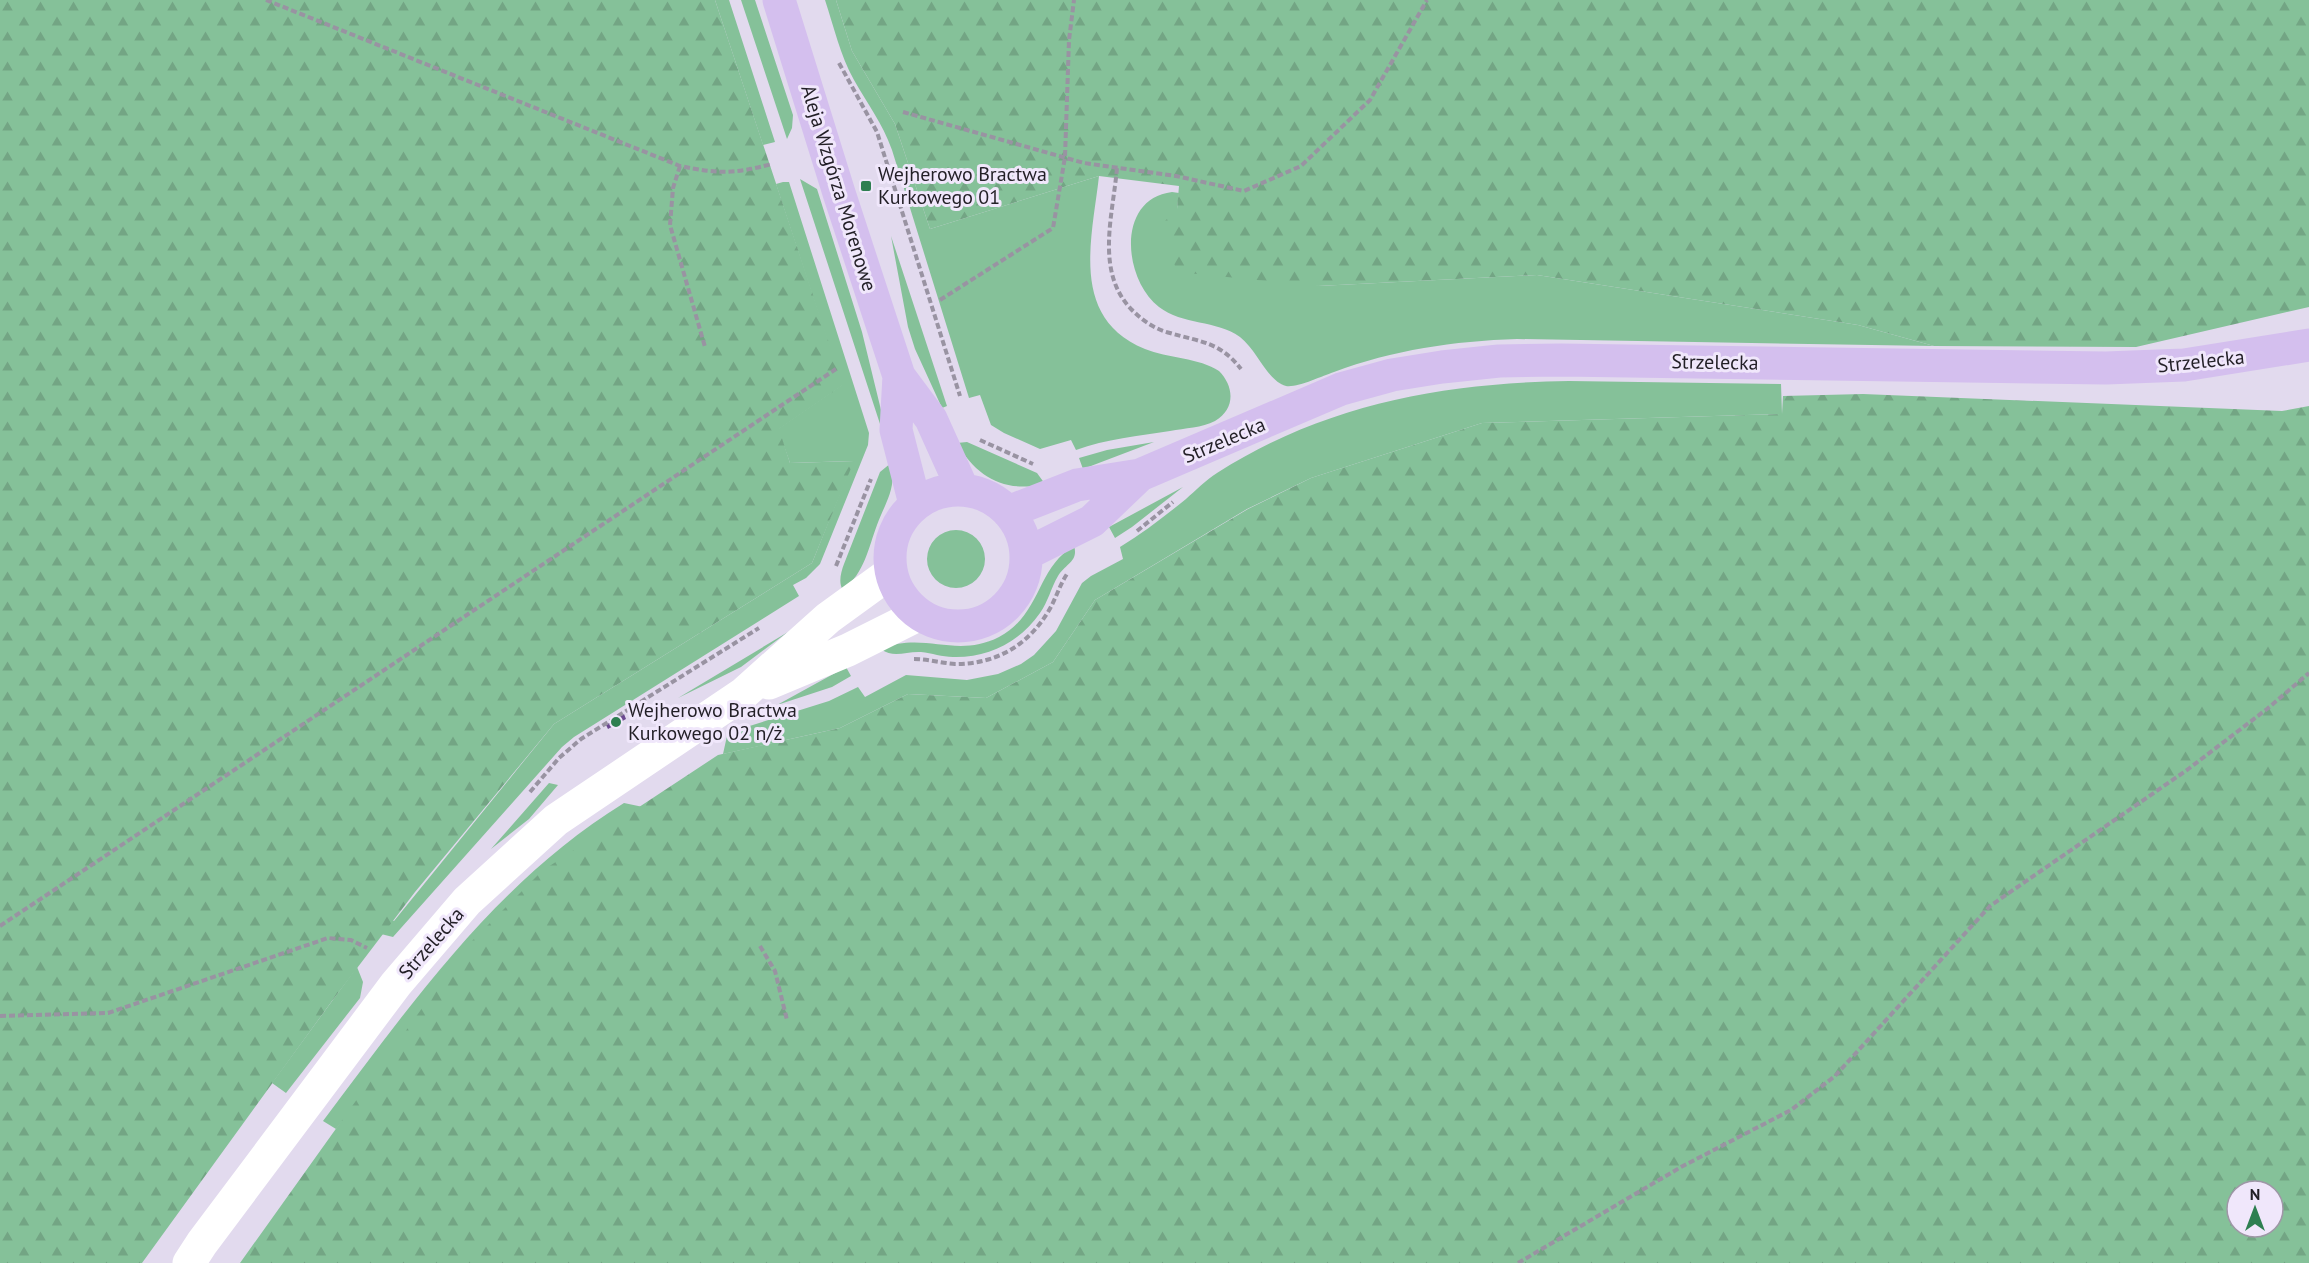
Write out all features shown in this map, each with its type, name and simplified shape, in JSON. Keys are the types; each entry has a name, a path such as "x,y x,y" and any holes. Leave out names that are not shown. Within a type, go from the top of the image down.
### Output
{"main road":[{"name":"Aleja Wzgórza Morenowe","path":"779,0 838,193 899,376 931,419 963,490"},
{"name":"Strzelecka","path":"1008,512 1077,485 1140,475 1341,390 1392,375 1442,367 1499,361 1561,360 2106,368 2184,365 2309,345"},
{"name":"Aleja Wzgórza Morenowe","path":"899,376 896,430 915,504"},
{"name":"Strzelecka","path":"1026,554 1092,521 1140,475"},
{"path":"963,490 995,501 1008,512 1021,531 1026,554 1023,580 1011,602 991,618 967,627 941,625 918,615 900,596 890,573 890,547 899,523 915,504 938,493 963,490"}],"street":[{"name":"Strzelecka","path":"189,1263 202,1242 396,984 467,901 556,820 743,694 828,618 890,573"},
{"name":"Strzelecka","path":"743,694 848,650 918,615"}],"path":[{"path":"266,0 680,166 717,173 740,172 771,164"},
{"path":"940,300 1053,228 1065,157 1069,40 1074,0"},
{"path":"903,112 1084,163 1176,176 1244,191 1301,166 1370,100 1427,0"},
{"path":"836,55 877,132 961,398"},
{"path":"680,166 673,188 670,225 705,347"},
{"path":"1117,168 1109,251 1110,266 1118,292 1126,304 1147,323 1167,332 1209,342 1232,357 1241,369"},
{"path":"0,926 836,369"},
{"path":"1130,536 1175,500"},
{"path":"911,658 943,663 970,663 998,656 1021,644 1044,618 1061,584 1071,570"},
{"path":"1518,1263 1681,1167 1791,1110 1835,1076 1990,906 2187,770 2267,709 2309,673"},
{"path":"0,1016 108,1013 328,938 351,940 367,948"},
{"path":"760,946 775,971 787,1020"}],"green space":[{"path":"0,0 715,0 843,385 779,429 790,463 854,461 812,563 554,724 415,892 332,1001 142,1263 0,1263"},
{"path":"715,0 729,0 775,142 763,145"},
{"path":"741,0 755,0 793,115 792,128 787,139"},
{"path":"825,0 836,0 852,51 895,124 930,229 1099,176 1090,250 1091,275 1095,297 1105,318 1121,335 1145,349 1203,363 1219,371 1230,390 1229,404 1222,416 1199,426 1111,440 1076,450 1071,440 1040,449 991,425 980,395 969,398 892,150 879,122 849,70"},
{"path":"836,0 2309,0 2309,307 2136,347 1934,346 1858,325 1537,275 1318,286 1177,272 1161,225 1177,209 1179,186 1099,176 930,229 895,124 852,51"},
{"path":"800,179 817,189 862,332 881,410 881,427"},
{"path":"789,182 869,433 868,445 820,564 806,578 793,585 799,596 574,737 562,747 393,937 377,933 372,911 394,921 554,724 812,563 853,461 790,463 778,429 842,385 776,184"},
{"path":"1172,192 1179,193 1177,209 1318,286 1537,275 1858,325 1934,346 1493,340 1401,352 1356,364 1303,384 1286,386 1273,378 1240,337 1221,328 1168,313 1147,294 1138,278 1133,260 1131,242 1134,224 1141,209 1154,198"},
{"path":"891,236 947,406 942,408 915,349 908,327"},
{"path":"1569,381 1781,384 1782,414 1482,423 1311,478 1247,509 1095,600 1053,662 986,698 908,694 840,728 723,754 727,736 740,729 829,701 858,687 865,697 906,675 967,680 998,674 1021,664 1034,655 1056,631 1082,583 1123,559 1120,547 1162,518 1217,473 1258,449 1300,430 1343,414 1431,393 1522,383"},
{"path":"1863,394 2282,411 2309,406 2309,1263 240,1263 465,948 542,871 718,755 840,728 908,694 986,698 1053,662 1095,600 1248,509 1311,478 1482,423 1782,414 1783,396"},
{"path":"967,442 1037,473 1045,484 1017,486 993,480 974,465 957,443"},
{"path":"1154,442 1083,469 1079,458 1107,450"},
{"path":"891,463 892,480 887,502 861,568 843,590 840,581 844,564 880,472"},
{"path":"1183,487 1132,527 1115,538 1109,527"},
{"path":"950,530 962,530 977,538 985,553 985,565 977,580 962,588 950,588 935,580 927,565 927,553 935,538"},
{"path":"1074,546 1073,559 1058,576 1040,613 1023,632 1002,646 979,655 966,657 921,652 891,654 881,649 897,644 912,643 968,646 999,637 1024,616 1052,566"},
{"path":"788,632 741,667 678,698"},
{"path":"846,667 851,676 832,687 777,705"},
{"path":"549,783 558,785 529,819 491,849"},
{"path":"624,803 643,807 435,1004 336,1129 323,1121 424,989 496,907 535,869"},
{"path":"357,967 363,982 360,998 286,1093 272,1083"}],"building":[{"name":"Wejherowo Bractwa Kurkowego 02 n/ż","path":"624,714 626,719 608,729 606,725"}],"place":[{"name":"Wejherowo Bractwa Kurkowego 01","path":"866,186"},
{"name":"Wejherowo Bractwa Kurkowego 02 n/ż","path":"616,722"}]}
